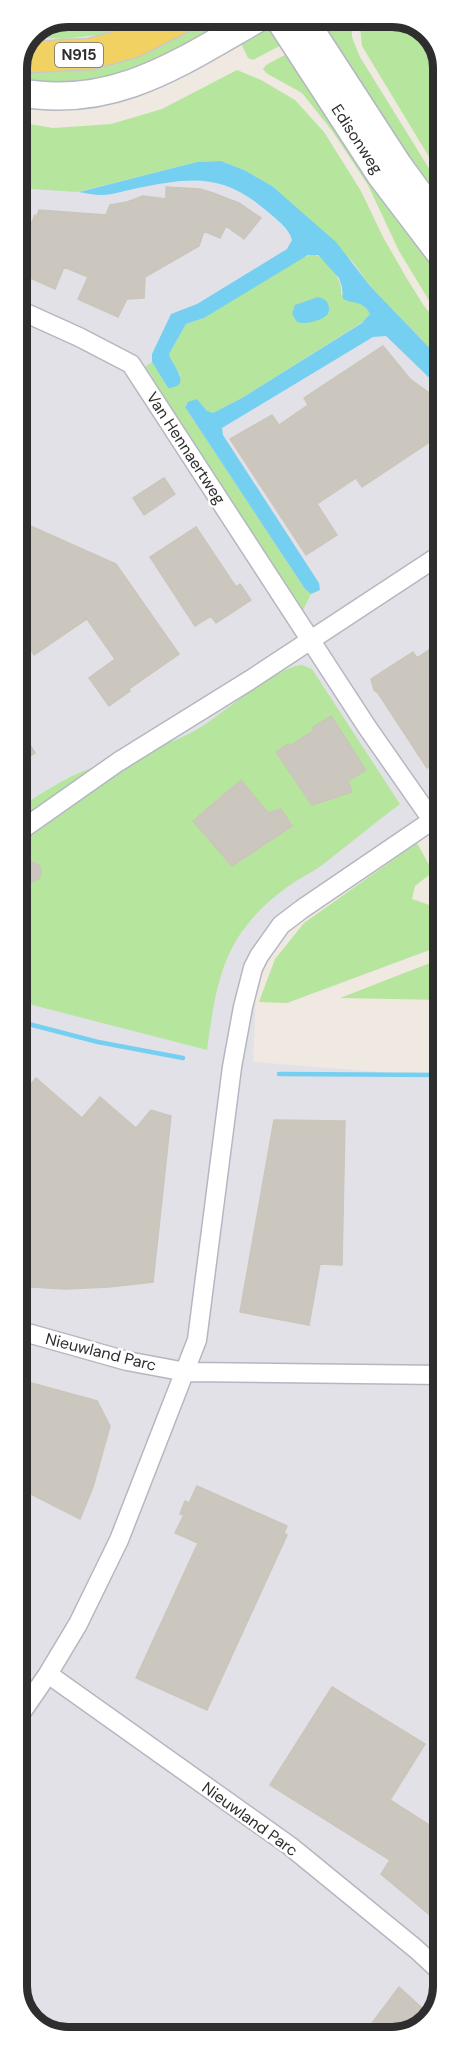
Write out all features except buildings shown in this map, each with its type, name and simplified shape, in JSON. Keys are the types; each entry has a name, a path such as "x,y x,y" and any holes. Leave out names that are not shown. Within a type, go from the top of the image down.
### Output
{"main road":[{"name":"N915","path":"29,57 90,54 134,42 163,27"},
{"name":"N915","path":"27,93 70,96 114,90 146,80 178,65 243,27"},
{"name":"Edisonweg","path":"284,27 380,174 433,243"},
{"name":"Edisonweg","path":"308,27 398,165 433,213"}],"street":[{"name":"Van Hennaertweg","path":"27,314 131,364 401,777 433,811"},
{"path":"27,826 118,762 250,680 309,639 433,560"},
{"path":"27,1704 78,1624 119,1540 197,1340 232,1067 252,968 281,925 433,819"},
{"name":"Nieuwland Parc","path":"27,1333 127,1361 186,1372 433,1375"},
{"name":"Nieuwland Parc","path":"48,1674 290,1846 433,1964"}],"shaded area":[{"path":"262,86 433,328 433,832 258,944 253,1062 433,1076 433,1986 431,1999 425,2011 415,2020 400,2026 65,2027 52,2024 41,2017 32,2007 28,1994 27,136 91,149"}],"green space":[{"path":"68,27 127,27 106,34 64,39 41,38 52,30"},
{"path":"186,27 226,27 193,47 115,76 86,80 27,81 27,65 170,36"},
{"path":"330,27 352,27 352,37 360,57 433,175 433,197 322,32"},
{"path":"360,27 395,27 413,32 428,47 433,68 433,163 362,46"},
{"path":"264,30 277,33 287,42 253,60 248,58 239,39"},
{"path":"294,50 433,254 433,306 399,251 368,185 333,132 302,93 266,73 263,69 266,65"},
{"path":"237,70 261,80 295,100 324,132 361,191 383,237 406,277 433,317 433,352 370,286 353,262 272,186 244,170 221,161 197,162 77,192 27,189 27,124 53,128 111,124 162,109"},
{"path":"313,254 324,260 333,270 341,288 341,294 349,301 364,306 370,314 369,318 242,398 213,413 207,411 197,399 186,404 185,407 305,589 311,594 302,612 296,599 156,389 152,376 145,367 152,362 168,388 181,376 169,354 186,324 204,318 297,260"},
{"path":"302,665 312,669 400,804 321,866 281,891 250,922 237,939 222,972 215,998 207,1050 27,1004 27,803 79,773 160,746 188,734 266,681 292,667"},
{"path":"417,843 433,872 415,886 412,899 433,906 433,949 287,1003 259,1002 275,959 304,923"},
{"path":"433,962 433,1000 340,998"}],"water":[{"path":"221,161 244,170 272,186 336,242 370,286 433,352 433,381 386,336 373,337 222,428 223,435 319,583 320,590 311,594 305,589 185,407 188,402 197,399 207,411 213,413 242,398 362,323 370,314 362,305 343,299 339,278 318,255 308,255 204,318 186,324 169,354 181,380 180,384 168,388 152,362 152,354 171,314 197,304 287,249 292,240 279,221 252,199 222,184 191,180 106,195 79,192 197,162"},
{"path":"318,297 328,303 328,314 313,322 297,322 292,314 295,305"}],"waterway":[{"path":"27,1024 98,1042 183,1058"},
{"path":"279,1074 433,1075"}]}
